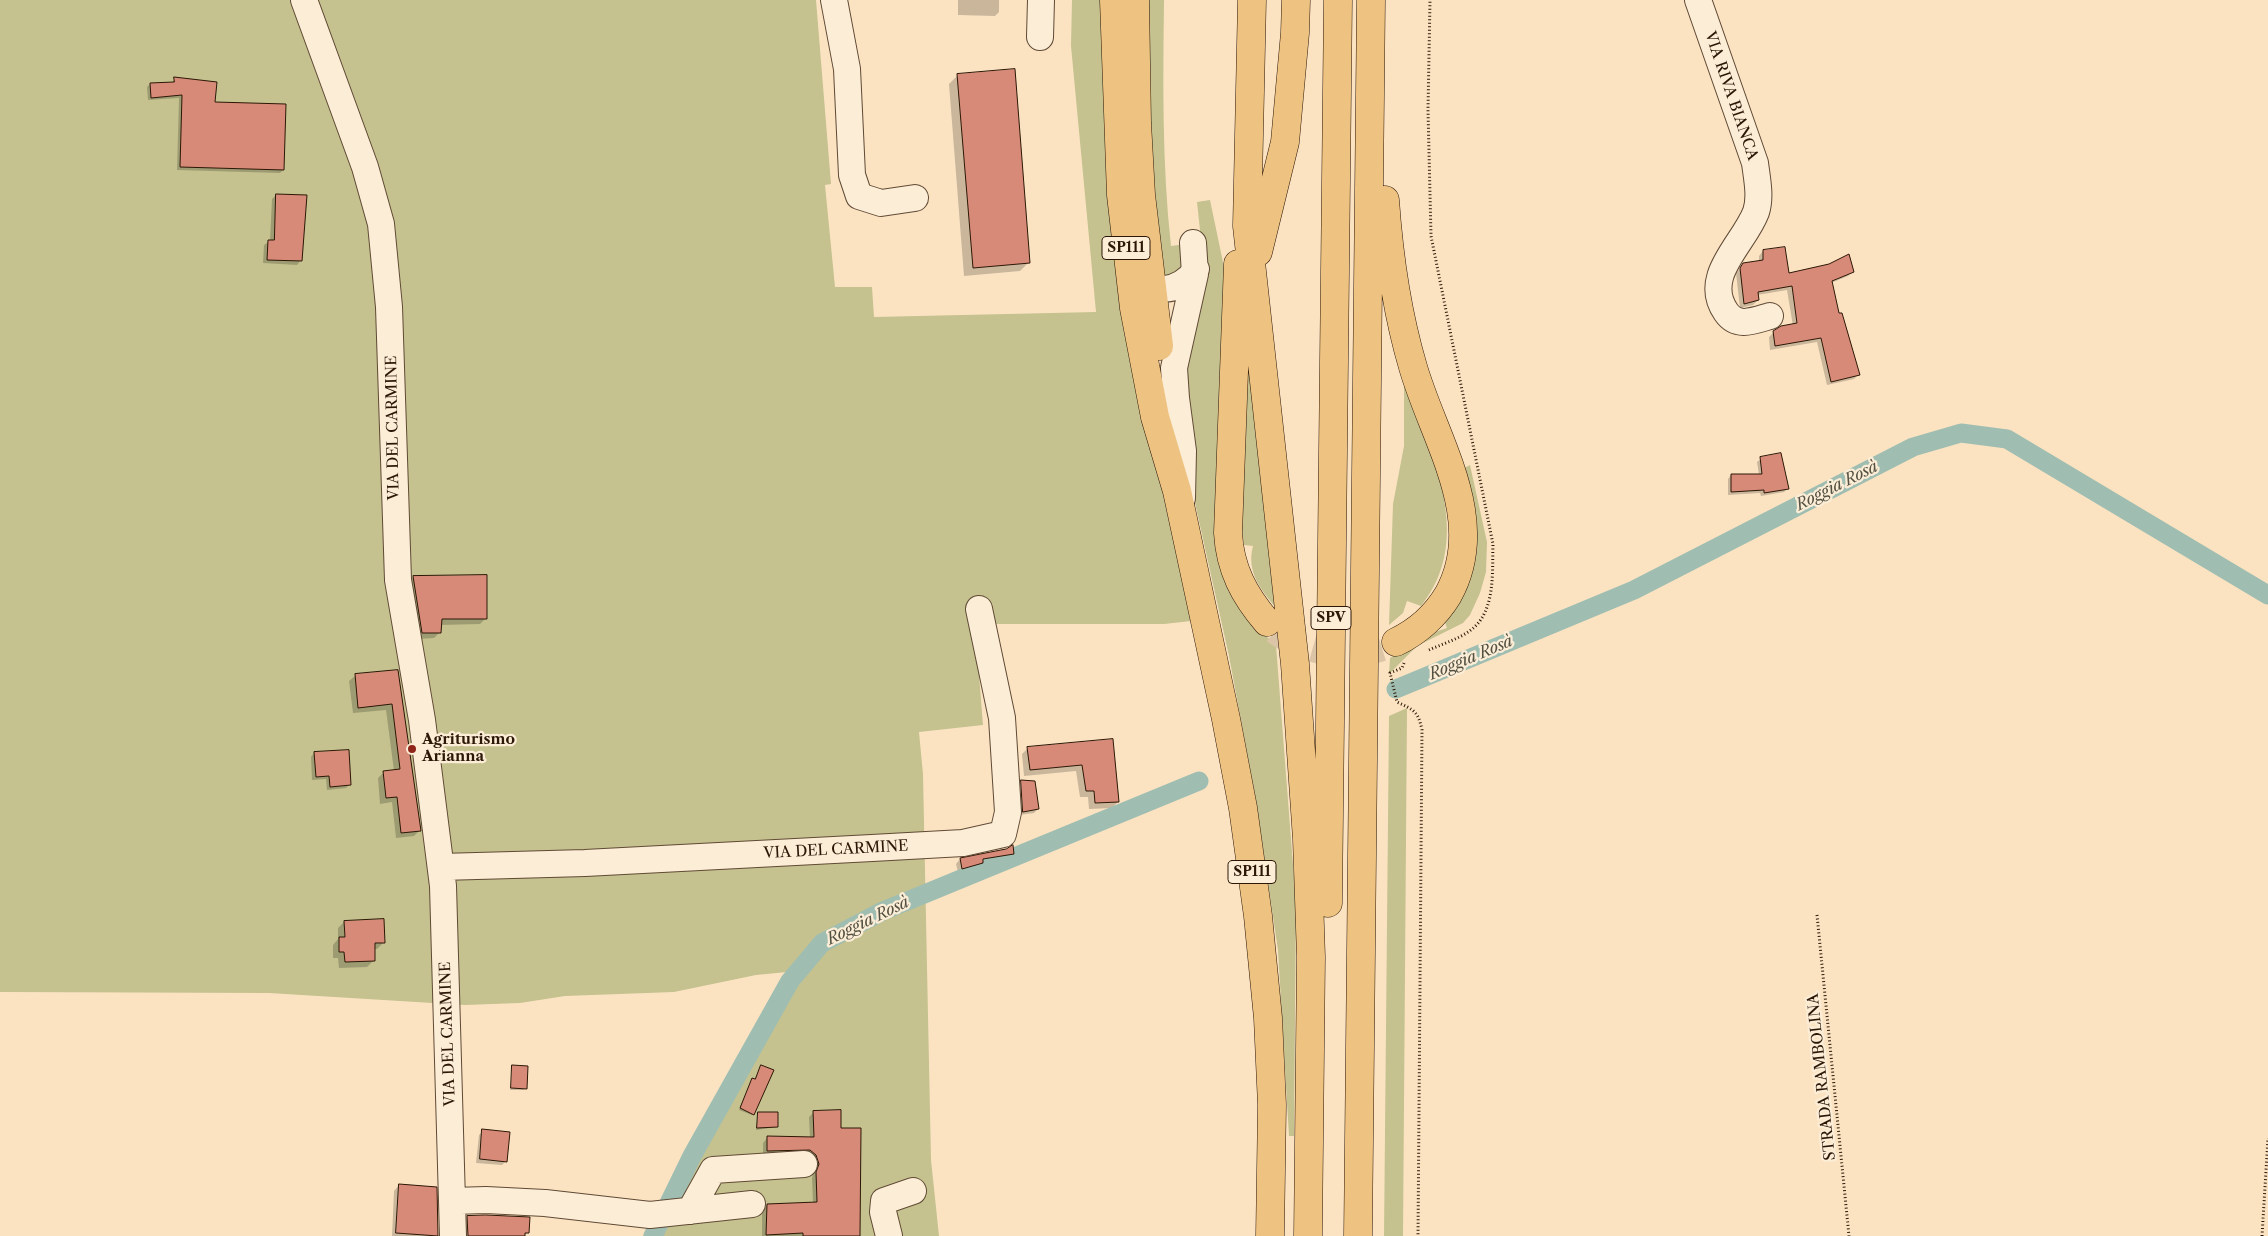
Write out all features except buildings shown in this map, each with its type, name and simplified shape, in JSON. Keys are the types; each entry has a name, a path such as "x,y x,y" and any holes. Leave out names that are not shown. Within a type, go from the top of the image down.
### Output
{"main road":[{"name":"SP111","path":"1114,0 1118,145 1130,279 1155,417 1179,502 1228,728 1244,808 1258,916 1268,1018 1272,1105 1270,1236"},
{"name":"SP111","path":"1135,0 1139,161 1151,284 1179,502"},
{"path":"1252,0 1247,226 1293,646 1308,839 1311,948 1308,1236"},
{"path":"1253,274 1285,142 1295,33 1296,0"},
{"name":"SPV","path":"1324,1236 1338,0"},
{"path":"1371,4 1386,53 1385,199 1397,302 1414,369 1455,483 1464,523 1461,564 1444,602 1400,651"},
{"name":"SPV","path":"1358,1236 1371,4"},
{"path":"1247,226 1237,275 1228,533 1231,559 1238,581 1247,597 1267,622"}],"street":[{"name":"VIA DEL CARMINE","path":"304,0 365,167 381,224 389,307 398,580 422,720 441,867 453,1236"},
{"path":"834,0 846,69 852,175 859,196 880,203 915,198"},
{"path":"1040,37 1041,0"},
{"path":"1125,0 1133,211 1140,273 1144,280 1166,289 1176,288 1187,281 1196,269"},
{"name":"VIA RIVA BIANCA","path":"1698,0 1755,163 1758,189 1756,210 1748,230 1724,264 1718,285 1721,305 1731,319 1741,323 1770,316"},
{"path":"1179,502 1183,451 1174,368 1196,269 1193,243"},
{"name":"VIA DEL CARMINE","path":"441,867 584,863 862,849 963,843 1003,834 1008,812 1002,718 980,610"},
{"path":"683,1212 713,1170 804,1164"},
{"path":"889,1236 883,1212 884,1201 913,1191"},
{"path":"452,1201 486,1200 545,1203 650,1215 752,1204"}],"path":[{"path":"1421,654 1470,631 1478,623 1485,611 1492,589 1493,544 1431,236 1428,110 1430,0"},
{"path":"1400,651 1402,668 1390,673 1398,702 1414,710 1422,730 1418,1236"},
{"name":"STRADA RAMBOLINA","path":"1817,916 1849,1236"},
{"path":"2262,1236 2268,1138"}],"shaded area":[{"path":"0,0 816,0 831,184 825,185 835,287 872,287 874,317 1096,312 1071,46 1072,0 1106,0 1191,621 1164,624 975,624 983,725 919,732 923,774 931,1160 939,1236 643,1236 790,974 787,972 756,975 674,992 565,996 520,1003 465,1005 269,993 0,992"},
{"path":"1144,0 1164,0 1164,123 1168,215 1171,246 1186,244 1187,261 1173,279 1159,274"},
{"path":"1210,200 1224,267 1221,471 1257,628 1276,645 1296,904 1294,1136 1289,1136 1278,950 1255,795 1229,656 1193,494 1183,381 1204,268 1197,202"},
{"path":"1243,362 1253,364 1277,609 1256,580 1251,555 1253,546 1244,545 1238,498"},
{"path":"1404,376 1435,462 1443,492 1447,522 1445,551 1437,579 1421,606 1407,601 1403,613 1389,625 1393,504 1404,446"},
{"path":"1470,465 1487,542 1486,572 1480,593 1470,615 1463,623 1417,646 1389,674 1390,658 1429,634 1447,628 1443,617 1460,470"},
{"path":"1407,708 1403,1236 1384,1236 1389,716"}],"waterway":[{"name":"Roggia Rosà","path":"1396,689 1634,590 1913,447 1961,433 2007,439 2268,595"},
{"name":"Roggia Rosà","path":"653,1236 692,1156 790,981 822,943 883,911 1199,781"}],"tunnel":[{"path":"1275,630 1303,645 1318,650 1334,652 1365,651 1381,648 1396,642"}],"place":[{"name":"Agriturismo Arianna","path":"412,749"}]}
